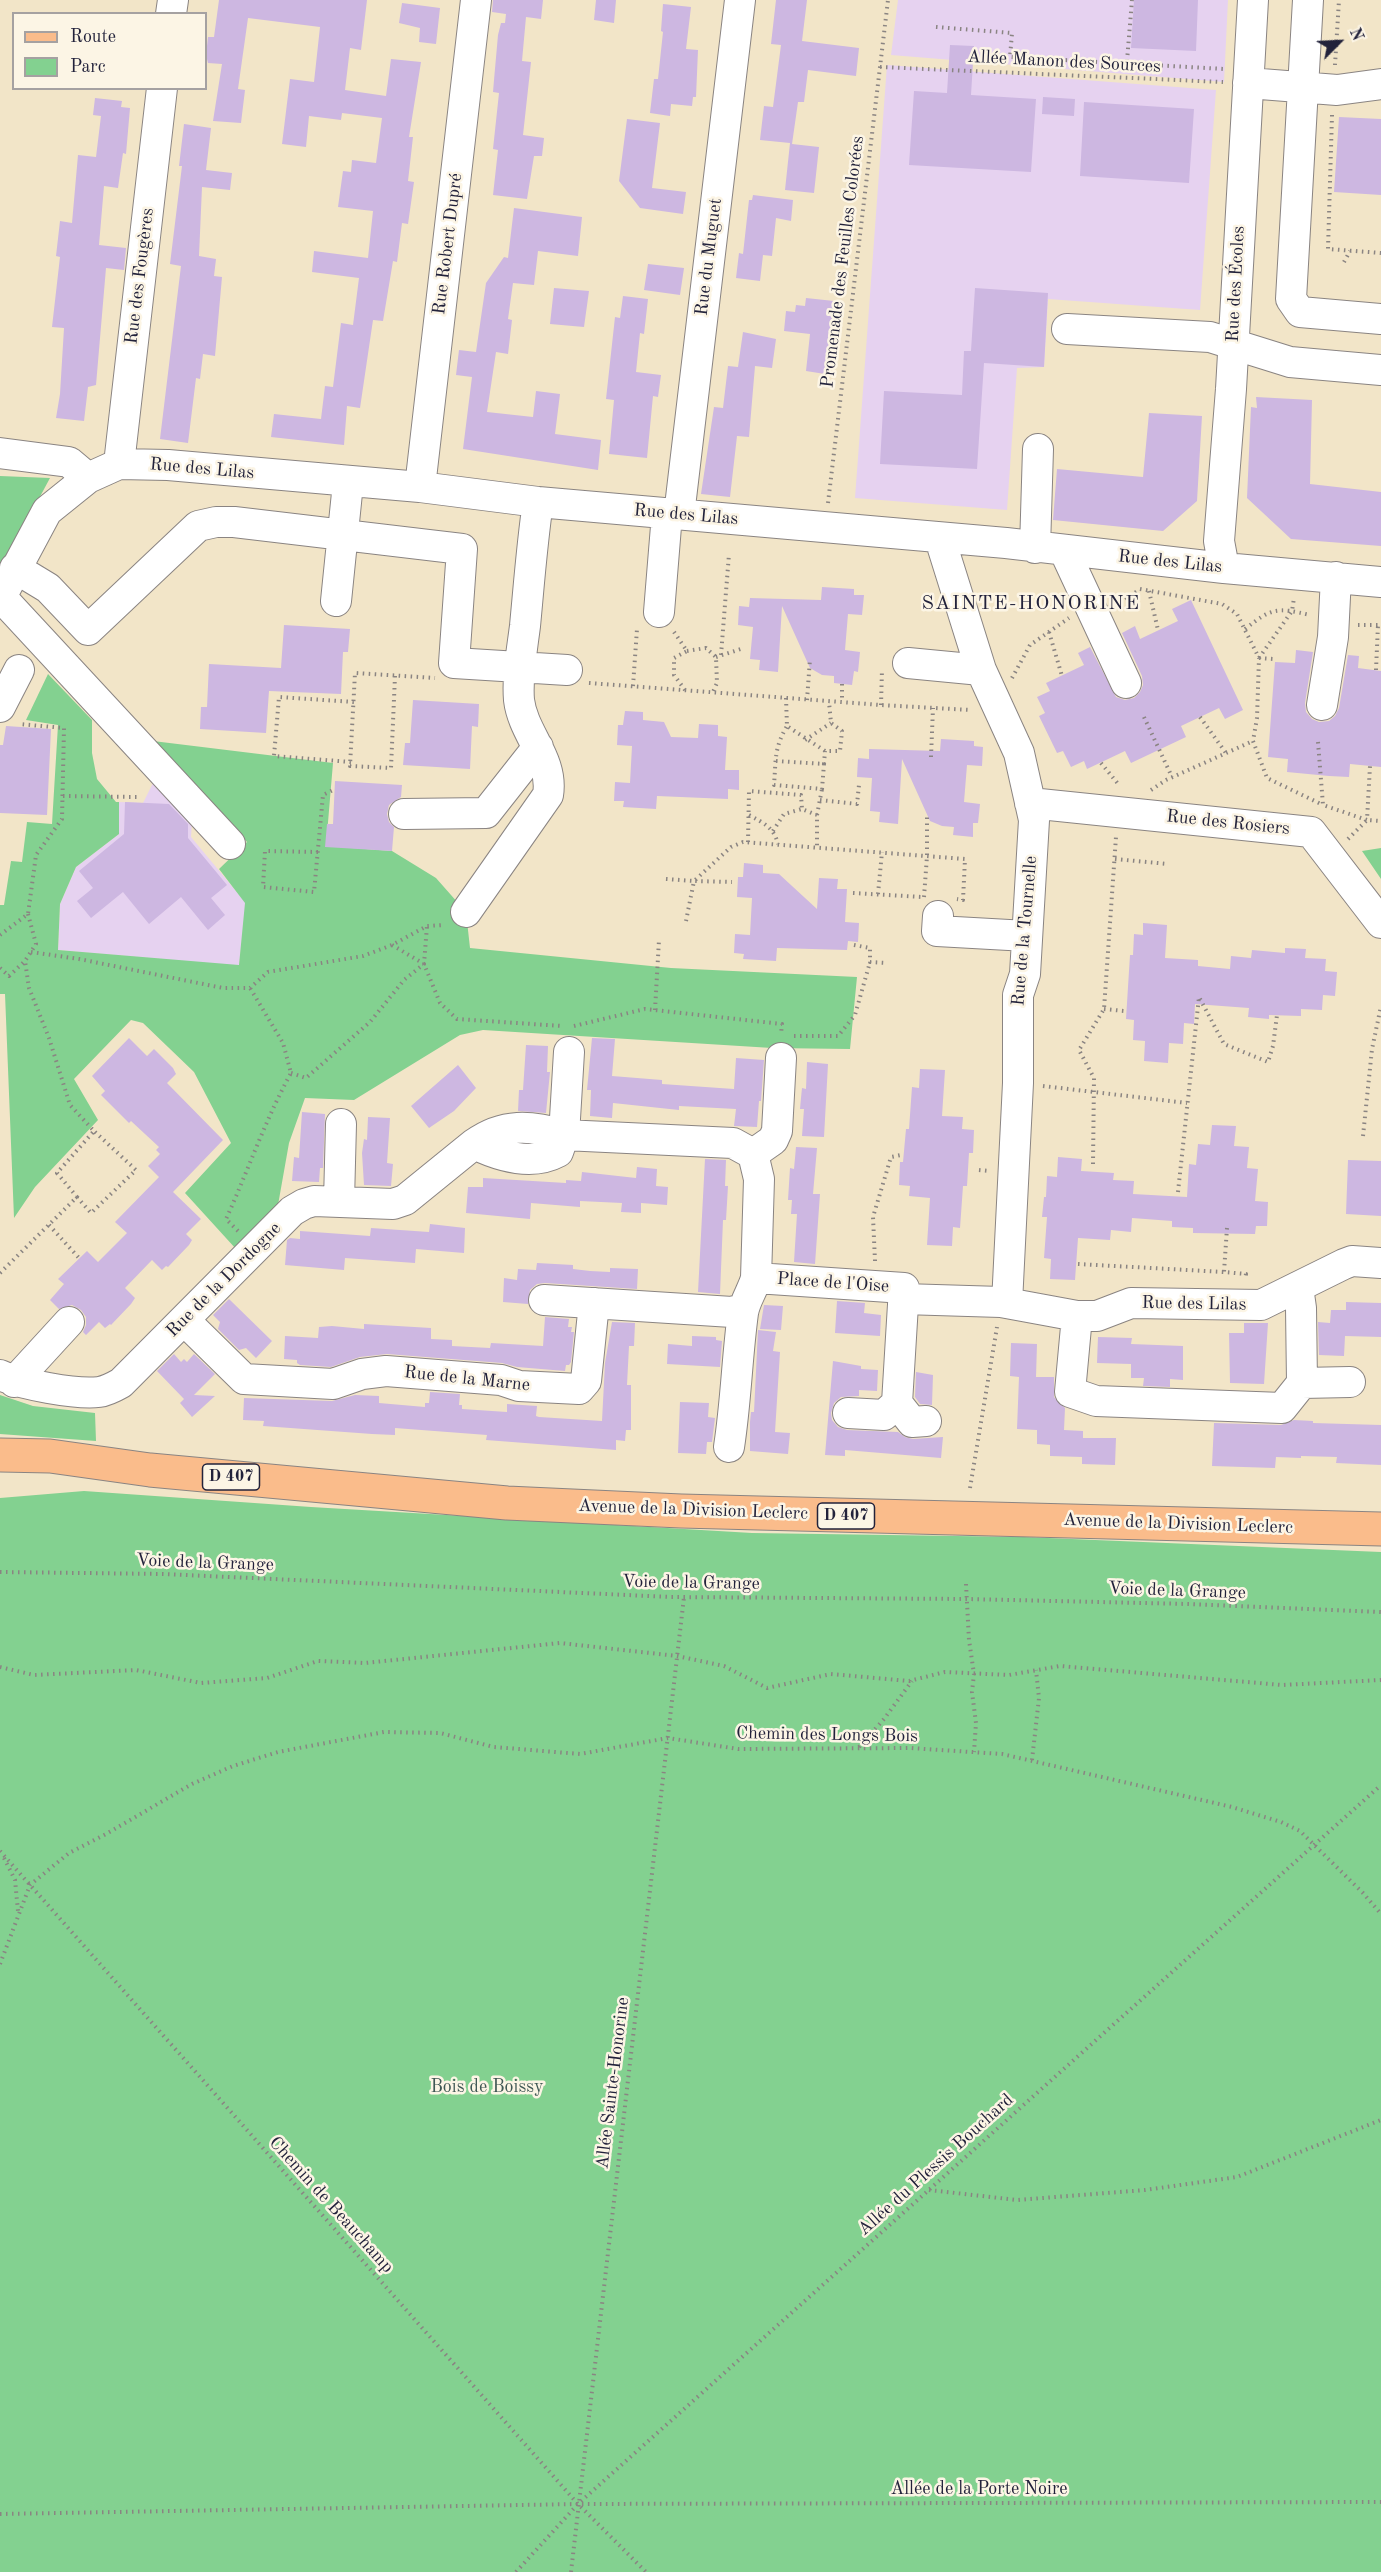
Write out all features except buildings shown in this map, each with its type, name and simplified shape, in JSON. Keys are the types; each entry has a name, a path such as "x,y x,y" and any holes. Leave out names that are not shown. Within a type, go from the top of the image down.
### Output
{"main road":[{"name":"Avenue de la Division Leclerc","path":"0,1455 50,1456 150,1470 496,1502 601,1508 1381,1529"},
{"name":"Avenue de la Division Leclerc","path":"0,1478 52,1472 150,1470"}],"street":[{"name":"Rue Robert Dupré","path":"420,488 476,0"},
{"name":"Rue du Muguet","path":"657,624 740,0"},
{"name":"Rue des Écoles","path":"1224,568 1219,541 1244,346 1236,76 1253,0"},
{"path":"1308,0 1291,299 1300,312 1381,319"},
{"path":"1236,76 1303,87 1333,89 1381,84"},
{"name":"Rue des Fougères","path":"119,464 162,90"},
{"path":"1067,329 1210,337 1290,362 1381,370"},
{"path":"1038,449 1049,549 1093,612 1126,683"},
{"path":"0,453 69,462 88,478"},
{"name":"Rue des Lilas","path":"1,598 15,568 47,512 88,478 119,464 168,465 420,488 673,514 1006,543 1224,568 1381,582"},
{"path":"336,600 348,483"},
{"path":"466,912 548,795 551,781 519,701 520,669 538,501"},
{"path":"15,568 48,588 88,630 198,526 234,522 462,549 454,663 573,676"},
{"name":"Rue de la Tournelle","path":"940,539 981,669 1019,753 1034,820 1025,974 1018,995 1018,1083 1004,1303"},
{"path":"1322,705 1333,638 1336,577"},
{"path":"1,598 230,844"},
{"path":"908,663 981,669"},
{"path":"5,715 19,670"},
{"path":"404,814 486,813 538,747"},
{"name":"Rue des Rosiers","path":"1030,803 1117,797 1311,832 1381,923"},
{"path":"937,903 937,931 1027,936"},
{"path":"570,1039 564,1136 733,1143 753,1154 759,1179 756,1278 743,1309 737,1396 729,1447"},
{"path":"753,1154 773,1140 777,1131 781,1058"},
{"path":"339,1202 341,1124"},
{"name":"Rue de la Dordogne","path":"7,1379 89,1392 99,1392 121,1383 292,1211 304,1204 339,1202 393,1204 405,1200 474,1144 500,1156 539,1158 558,1152 564,1136"},
{"name":"Rue des Lilas","path":"903,1299 1004,1303 1077,1316 1097,1316 1131,1304 1261,1305 1352,1262 1381,1263"},
{"name":"Place de l'Oise","path":"756,1278 904,1288 897,1402"},
{"path":"1077,1316 1071,1392 1096,1401 1282,1408 1302,1383 1298,1287"},
{"path":"544,1300 732,1312 743,1309"},
{"name":"Rue de la Marne","path":"184,1320 244,1379 333,1384 362,1374 386,1371 501,1380 519,1386 579,1389 586,1381 594,1303"},
{"path":"7,1379 69,1322"},
{"path":"1302,1383 1350,1382"},
{"path":"848,1413 884,1415 897,1402 912,1422 926,1421"}],"path":[{"name":"Promenade des Feuilles Colorées","path":"825,528 888,0"},
{"path":"1127,62 1132,0"},
{"path":"1339,0 1333,89 1328,249 1381,253"},
{"path":"936,27 1012,33 1010,57 1127,62 1236,76"},
{"name":"Allée Manon des Sources","path":"880,67 1236,76"},
{"path":"1344,262 1350,251"},
{"path":"722,655 729,554"},
{"path":"1259,658 1292,611 1298,574"},
{"path":"573,676 633,686 712,693 1000,711 1012,677 1030,645 1071,617 1110,611 1140,589 1222,604 1237,614 1259,658 1257,718 1253,741 1267,778 1323,805 1367,820 1381,821"},
{"path":"1149,591 1158,630"},
{"path":"1245,629 1264,614 1275,609 1309,615 1321,621 1333,638"},
{"path":"633,686 637,629 657,624 674,632 687,651"},
{"path":"1376,670 1378,625"},
{"path":"1049,632 1062,676"},
{"path":"685,690 674,675 674,658 687,651 706,648 716,657 717,683 712,693"},
{"path":"716,657 744,648"},
{"path":"1259,658 1273,658"},
{"path":"807,700 810,659"},
{"path":"395,676 391,768 350,766 355,674 442,678"},
{"path":"842,684 842,702"},
{"path":"351,762 274,756 279,697 354,702"},
{"path":"786,698 787,726 777,743 774,785 822,789"},
{"path":"787,726 805,740 825,751 840,751 842,731 831,723 829,702"},
{"path":"931,757 933,708"},
{"path":"0,968 9,976 25,961 36,944 28,914 36,855 62,819 63,796 64,728 5,715"},
{"path":"1144,717 1172,777"},
{"path":"1200,717 1226,753"},
{"path":"805,740 831,723"},
{"path":"1117,797 1172,777 1253,741"},
{"path":"1318,742 1323,805"},
{"path":"817,847 817,815 825,751"},
{"path":"776,761 824,764"},
{"path":"1093,1164 1094,1078 1079,1050 1104,1009 1117,797 1101,763"},
{"path":"1330,856 1367,820 1370,766"},
{"path":"820,800 856,804 859,785"},
{"path":"318,852 265,851 263,887 314,892 318,852 323,795 335,789"},
{"path":"748,842 749,791 801,795 802,809"},
{"path":"63,796 138,797"},
{"path":"773,831 784,814 802,809 817,815"},
{"path":"749,815 766,824 773,831 778,844"},
{"path":"927,817 927,856 937,903"},
{"path":"686,921 694,881 731,847 748,842 965,859 963,900 937,903 878,894 853,893"},
{"path":"878,894 882,852"},
{"path":"1115,859 1168,864"},
{"path":"666,879 732,882"},
{"path":"31,952 79,959 223,988 250,988 268,972 363,956 392,945 427,926 449,925 466,912"},
{"path":"0,933 28,914"},
{"path":"427,926 424,964 440,1003 457,1019 570,1039 645,1009 782,1024 781,1036 838,1036 855,1015 870,962 870,948 854,945"},
{"path":"655,1010 659,940"},
{"path":"392,945 424,964"},
{"path":"25,961 29,987 49,1038 70,1105 136,1170 90,1213 57,1173 94,1131"},
{"path":"870,962 887,963"},
{"path":"291,1073 306,1078 369,1022 404,980 424,964"},
{"path":"250,988 283,1043 291,1073 274,1104 226,1219 255,1249"},
{"path":"1178,1192 1198,997 1224,1044 1268,1062 1273,1046 1277,1015"},
{"path":"1364,1136 1372,1049 1381,1006"},
{"path":"1104,1009 1124,1011"},
{"path":"1018,1083 1187,1103"},
{"path":"876,1286 873,1217 891,1157 901,1155"},
{"path":"0,1273 77,1197"},
{"path":"49,1225 79,1258"},
{"path":"1224,1272 1227,1228"},
{"path":"1078,1264 1246,1274 1243,1305"},
{"path":"970,1488 1004,1303"},
{"name":"Voie de la Grange","path":"0,1572 163,1574 684,1597 966,1599 1188,1604 1381,1612"},
{"path":"966,1584 969,1640 974,1674 972,1692 976,1723 974,1752"},
{"name":"Allée Sainte-Honorine","path":"571,2572 684,1597"},
{"path":"0,1667 34,1675 136,1670 201,1683 267,1678 318,1661 365,1663 560,1643 677,1656 724,1666 767,1688 831,1674 913,1680 945,1672 1009,1675 1060,1666 1282,1685 1381,1680"},
{"path":"1032,1760 1039,1698 1036,1670"},
{"path":"858,1748 884,1719 913,1680"},
{"name":"Chemin des Longs Bois","path":"0,1964 30,1885 69,1852 106,1834 148,1808 233,1766 278,1752 384,1732 440,1733 494,1747 580,1754 668,1738 738,1749 858,1748 1002,1754 1242,1810 1290,1827 1300,1832 1363,1893 1381,1914"},
{"name":"Allée du Plessis Bouchard","path":"516,2572 578,2504 1381,1785"},
{"path":"1,1852 15,1880 19,1901 17,1918"},
{"name":"Chemin de Beauchamp","path":"1,1852 578,2504 646,2572"},
{"path":"928,2190 1017,2200 1145,2190 1237,2177 1381,2120"},
{"name":"Allée de la Porte Noire","path":"0,2514 578,2504 1381,2502"}],"shaded area":[{"path":"898,0 1228,0 1224,82 891,55"},
{"path":"887,65 1216,90 1200,310 1048,299 1044,367 1017,368 1007,510 855,498"},
{"path":"154,781 193,804 191,837 246,903 239,966 58,950 60,904 76,867 119,834 119,802 143,803"}],"green space":[{"path":"0,476 50,478 0,571"},
{"path":"48,674 92,720 92,753 97,779 116,802 119,802 119,834 76,867 60,904 58,950 239,965 245,903 219,869 247,842 153,741 333,763 326,846 392,851 436,878 466,912 470,948 671,968 857,977 850,1049 772,1048 483,1030 460,1035 354,1100 305,1098 289,1143 278,1205 236,1249 185,1193 231,1143 194,1072 143,1023 131,1020 74,1079 98,1120 35,1187 14,1218 5,994 0,994 0,905 4,905 11,861 22,862 27,822 52,824 58,725 26,720"},
{"path":"1381,848 1381,879 1362,851"},
{"path":"0,1395 33,1406 95,1413 96,1441 0,1434"},
{"name":"Bois de Boissy","path":"84,1491 752,1533 1024,1537 1381,1552 1381,2572 0,2572 0,1498"}],"district":[{"name":"SAINTE-HONORINE","path":"1031,604"}]}
